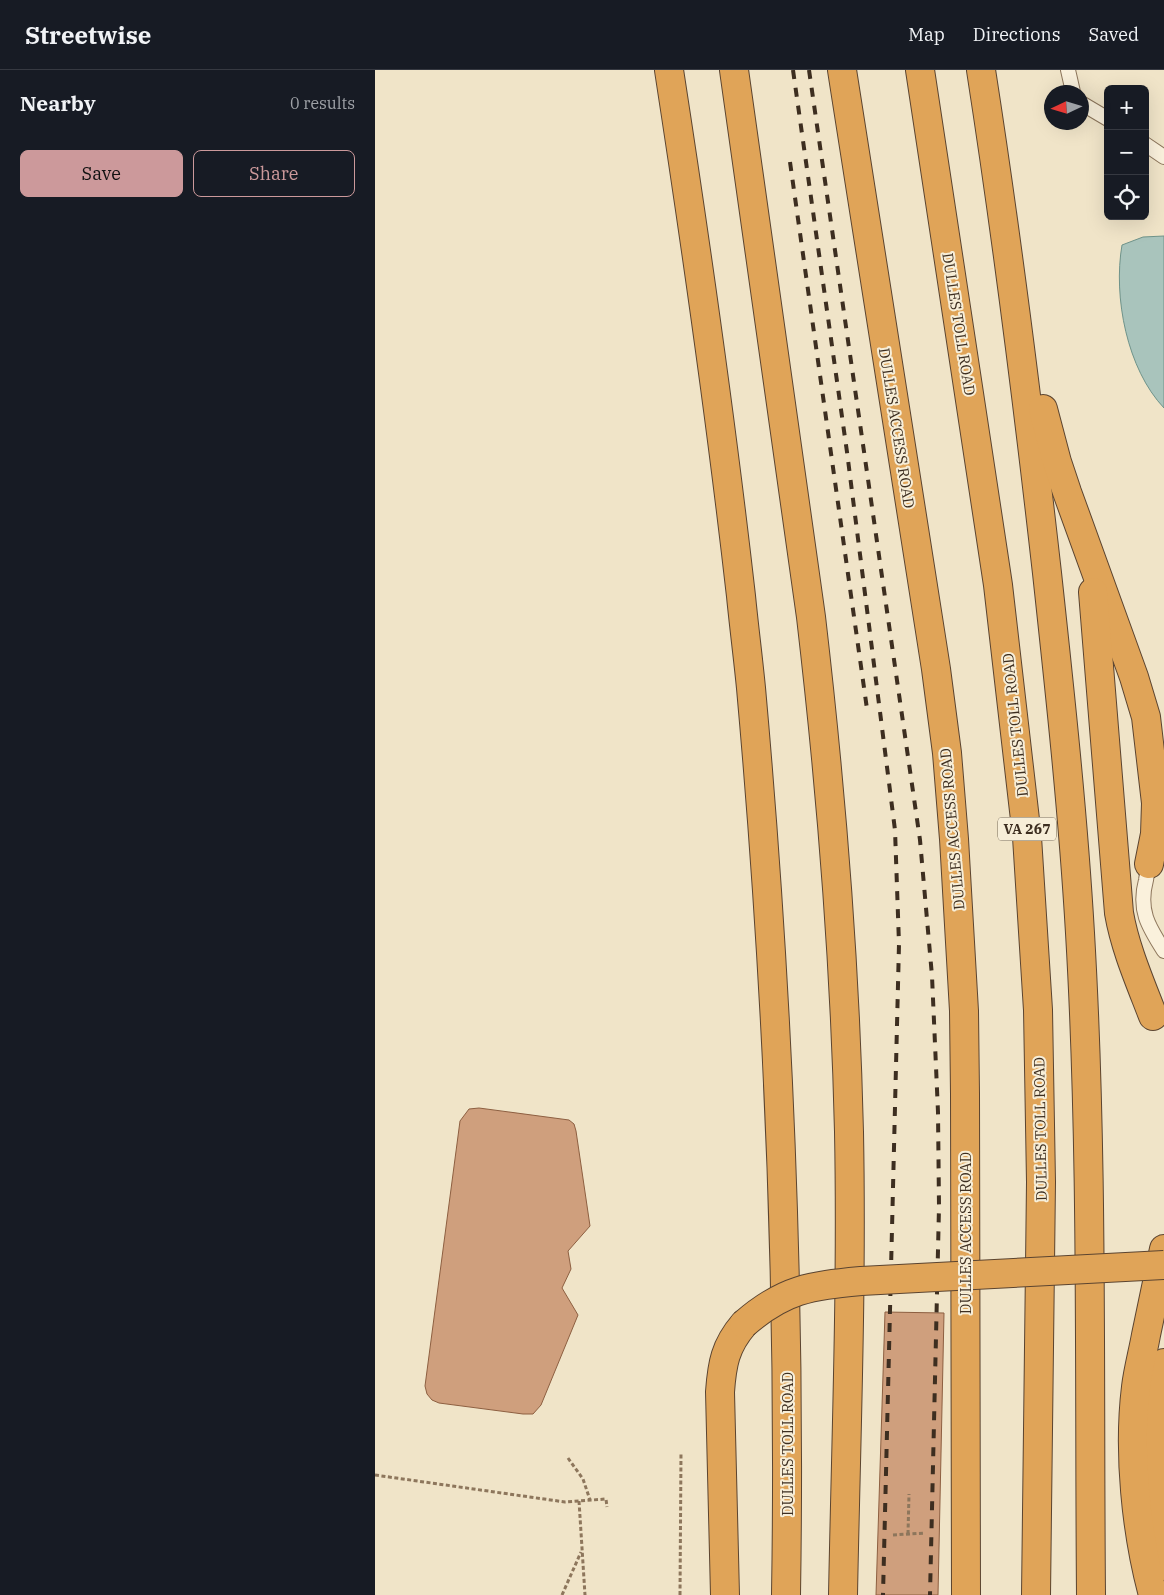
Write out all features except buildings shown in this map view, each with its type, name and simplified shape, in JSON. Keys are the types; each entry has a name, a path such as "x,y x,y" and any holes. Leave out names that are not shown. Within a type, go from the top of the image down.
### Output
{"highway":[{"name":"DULLES TOLL ROAD","path":"669,70 700,270 732,514 751,684 770,937 783,1185 787,1447 786,1595"},
{"path":"734,70 811,617 821,703 836,874 847,1077 850,1230 843,1595"},
{"name":"DULLES ACCESS ROAD","path":"842,70 882,335 932,641 947,754 955,838 962,964 965,1094 966,1595"},
{"name":"DULLES TOLL ROAD","path":"920,70 998,585 1027,837 1038,1010 1041,1182 1036,1595"},
{"path":"981,70 1010,261 1027,393 1071,796 1086,1066 1089,1204 1091,1595"},
{"path":"1010,261 1049,434 1064,484 1140,697 1158,764 1154,842 1157,856"},
{"path":"1090,557 1119,912 1127,946 1153,1016"},
{"path":"1153,1595 1140,1531 1133,1440 1136,1386 1164,1249"},
{"path":"725,1595 721,1371 732,1338 743,1324 771,1303 789,1294 820,1286 861,1281 1164,1265"},
{"path":"1164,1363 1158,1396 1156,1438 1164,1566"}],"lane":[{"path":"1068,70 1071,85"},
{"path":"1089,108 1104,117"},
{"path":"1149,147 1164,157"},
{"path":"1157,856 1144,888 1144,913 1147,923 1164,950"}],"path":[{"path":"680,1595 681,1452"},
{"path":"568,1458 583,1479 590,1500"},
{"path":"375,1476 565,1502 606,1499 607,1507"},
{"path":"908,1534 909,1494"},
{"path":"579,1502 585,1595"},
{"path":"893,1535 925,1533"},
{"path":"562,1595 582,1550"}],"water":[{"path":"1164,236 1164,408 1151,392 1132,353 1122,309 1120,265 1122,245 1143,237"}],"railway":[{"path":"793,70 847,452 895,830 899,944 883,1595"},
{"path":"809,70 920,840 932,976 938,1112 939,1207 930,1595"},
{"path":"790,162 867,709"}]}
